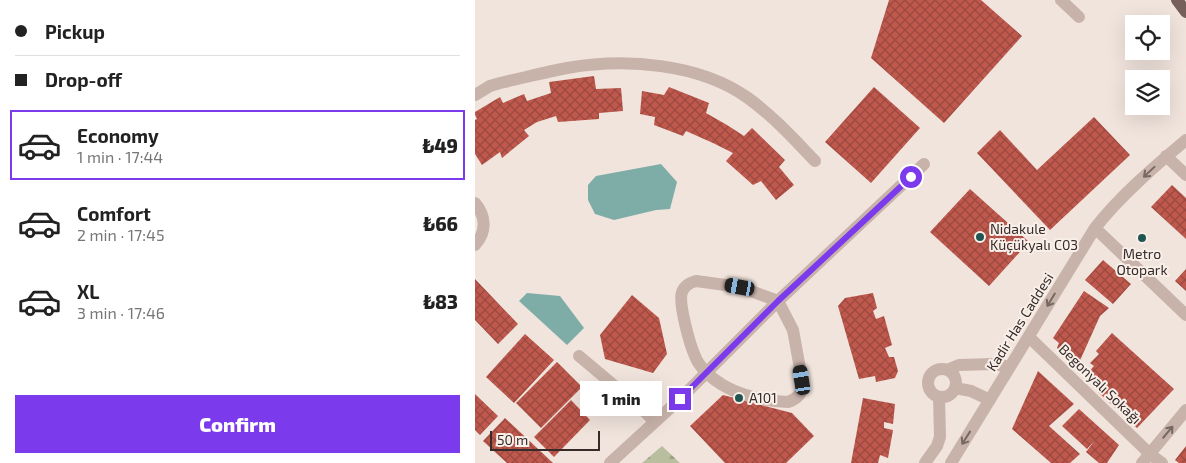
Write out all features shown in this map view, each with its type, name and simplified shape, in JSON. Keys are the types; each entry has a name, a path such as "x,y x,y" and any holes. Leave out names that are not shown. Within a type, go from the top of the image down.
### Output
{"main road":[{"path":"1177,0 1186,12"}],"street":[{"path":"1061,0 1079,17"},
{"path":"475,95 490,86 500,83 567,68 616,64 675,68 706,77 747,97 775,119 815,160"},
{"name":"Kadir Has Caddesi","path":"951,463 1095,228 1109,210 1166,156 1186,140"},
{"path":"1166,156 1186,175"},
{"path":"610,463 680,399 778,301 924,164"},
{"path":"475,203 480,209 484,222 482,235 475,245"},
{"path":"1095,228 1186,315"},
{"path":"702,281 740,287 778,301 793,330 803,385 798,397 788,402 751,397 728,388 706,373 695,358 686,330 681,300 682,290 685,286 690,282 702,281"},
{"name":"Begonyalı Sokağı","path":"1029,336 1146,458 1162,463"},
{"path":"579,356 655,422"},
{"path":"947,370 959,365 968,364 994,364 1010,367"},
{"path":"941,369 947,370 955,377 955,388 949,396 944,398 934,396 930,392 927,382 931,373 941,369"},
{"path":"955,388 971,391 990,400"},
{"path":"925,463 937,446 940,437 939,397"},
{"path":"1146,458 1186,410"}],"green space":[{"path":"662,446 680,463 642,463"}],"water":[{"path":"661,164 677,182 670,209 656,210 614,220 595,214 588,200 588,185 596,176"},
{"path":"527,293 560,296 584,328 567,345 519,301"}],"building":[{"path":"889,0 981,0 1022,36 944,123 871,58"},
{"path":"594,76 596,89 621,88 623,111 599,113 599,119 558,122 556,116 537,122 524,130 529,136 502,158 500,152 482,165 475,154 475,120 477,119 475,112 500,97 503,103 524,94 527,101 551,93 549,82"},
{"path":"669,87 709,103 706,113 744,136 752,128 785,160 779,167 794,185 776,200 761,181 753,185 726,161 733,153 686,131 683,136 654,125 655,117 640,114 642,91 664,95"},
{"path":"874,87 920,128 871,183 825,142"},
{"path":"1094,117 1130,155 1050,230 977,153 1000,130 1037,170"},
{"path":"1172,185 1186,198 1186,239 1151,207"},
{"name":"Nidakule Küçükyalı C03","path":"970,189 1029,242 989,286 930,232"},
{"path":"1103,260 1131,284 1113,304 1085,280"},
{"path":"1186,269 1186,291 1175,281"},
{"path":"475,279 518,324 498,344 475,320"},
{"path":"1084,291 1109,308 1100,316 1077,367 1057,348 1059,343 1053,338"},
{"path":"873,293 877,308 873,311 876,319 884,316 892,345 885,348 889,357 894,357 898,371 895,378 876,382 875,376 859,379 838,306 845,298"},
{"path":"632,295 659,318 667,354 653,373 605,359 600,335"},
{"path":"1112,333 1174,389 1137,428 1098,392 1102,388 1087,374 1094,366 1090,363 1099,354 1096,351"},
{"path":"525,334 554,360 514,403 486,377"},
{"path":"557,362 582,387 541,428 516,403"},
{"path":"1038,371 1074,404 1049,426 1080,454 1070,463 1051,463 1012,429"},
{"path":"475,394 498,416 480,435 475,430"},
{"path":"723,395 792,413 814,436 786,463 725,463 690,426"},
{"path":"863,398 895,404 893,424 884,422 884,428 893,430 888,458 880,455 878,463 851,463"},
{"path":"571,400 590,420 554,457 534,437"},
{"path":"1079,409 1119,445 1107,463 1099,463 1086,452 1095,440 1087,449 1062,426"},
{"path":"505,418 553,463 507,463 483,441"},
{"path":"1186,446 1186,463 1179,463 1175,460"}],"place":[{"name":"Nidakule Küçükyalı C03","path":"980,237"},
{"name":"Metro Otopark","path":"1142,238"},
{"name":"A101","path":"739,398"}],"route":[{"path":"680,399 778,301 911,177"}]}
